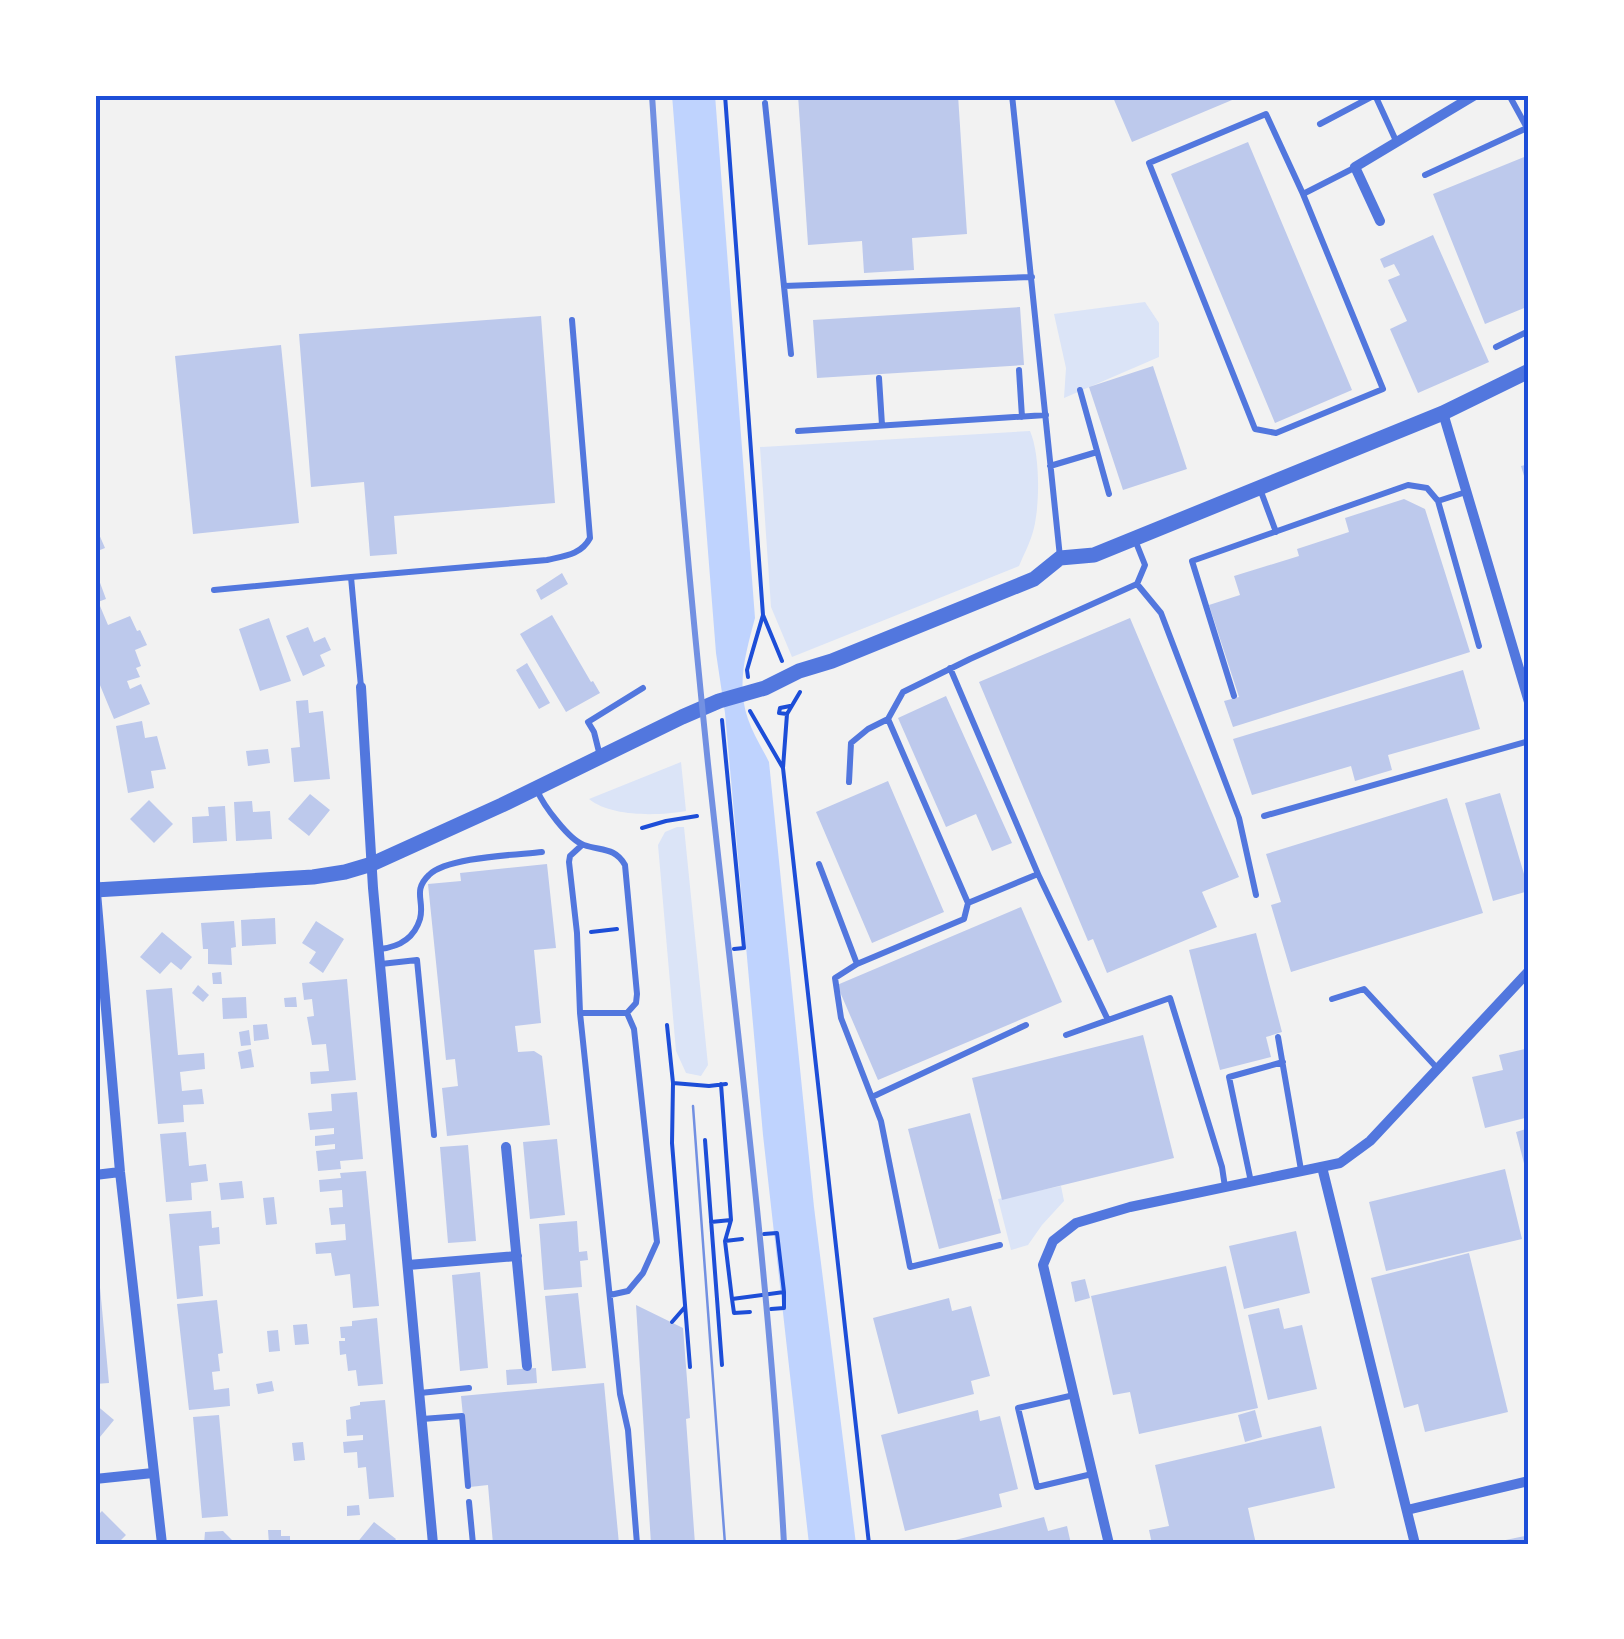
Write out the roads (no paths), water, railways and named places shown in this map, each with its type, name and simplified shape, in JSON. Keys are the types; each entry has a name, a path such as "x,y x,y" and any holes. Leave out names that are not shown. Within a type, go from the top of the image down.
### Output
{"street":[{"path":"1380,221 1356,167 1475,95"},
{"path":"162,1544 120,1172 95,887 313,876 372,864 676,719 765,688 799,671 1034,580 1060,558 1094,555 1443,413 1529,371"},
{"path":"1443,413 1529,702"},
{"path":"360,687 379,949 433,1544"},
{"path":"1109,1544 1043,1265 1053,1240 1076,1223 1130,1207 1340,1163 1370,1141 1529,970"},
{"path":"506,1147 528,1366"},
{"path":"1322,1167 1415,1544"},
{"path":"95,1174 120,1172"},
{"path":"408,1266 516,1256"},
{"path":"95,1479 153,1473"},
{"path":"1407,1510 1529,1481"}],"lane":[{"path":"1012,95 1060,558"},
{"path":"1320,124 1375,95 1397,143"},
{"path":"1425,175 1528,127 1508,95"},
{"path":"765,102 791,354"},
{"path":"1266,114 1303,194 1383,389 1276,432 1254,429 1149,164 1266,114"},
{"path":"1303,194 1356,167"},
{"path":"784,286 1032,277"},
{"path":"214,590 547,560 574,554 587,545 590,538 572,320"},
{"path":"1496,347 1529,331"},
{"path":"1019,370 1022,417"},
{"path":"879,378 882,426"},
{"path":"1080,390 1109,494"},
{"path":"798,430 1046,415"},
{"path":"1050,466 1097,452"},
{"path":"1234,696 1192,561 1408,485 1427,488 1438,501 1479,646"},
{"path":"1259,488 1276,532"},
{"path":"1438,501 1467,492"},
{"path":"850,782 851,742 888,719 902,692 1137,584 1145,565 1134,539"},
{"path":"351,577 360,687"},
{"path":"1137,584 1161,612 1238,818 1256,895"},
{"path":"950,668 1038,874 1108,1020"},
{"path":"600,758 588,722 644,688"},
{"path":"888,719 968,903 964,919 857,964 834,978 841,1018 882,1122 910,1266 1000,1245"},
{"path":"1264,816 1529,741"},
{"path":"536,789 557,820 582,845 617,854 624,865 636,1003 627,1012 580,1013"},
{"path":"582,845 569,862 580,1013 620,1394 628,1430 637,1544"},
{"path":"379,949 398,947 406,940 420,918 420,888 431,872 466,860 542,852"},
{"path":"820,864 857,964"},
{"path":"968,903 1038,874"},
{"path":"381,964 417,960 434,1134"},
{"path":"1332,998 1364,989 1437,1068"},
{"path":"1066,1035 1170,998 1225,1188"},
{"path":"610,1294 628,1291 643,1273 657,1242 636,1042 627,1012"},
{"path":"872,1098 1026,1025"},
{"path":"1278,1037 1301,1172"},
{"path":"1251,1182 1229,1076 1283,1062"},
{"path":"419,1393 468,1388"},
{"path":"1074,1394 1018,1408 1036,1487 1093,1474"},
{"path":"422,1419 462,1416 468,1486"},
{"path":"469,1502 473,1544"}],"water":[{"path":"672,95 715,95 755,618 744,669 744,706 769,762 814,1207 856,1544 809,1544 763,1135 725,713 716,653"}],"tram line":[{"path":"693,1106 725,1544"}],"railway":[{"path":"652,95 684,513 761,1251 784,1544"}]}
